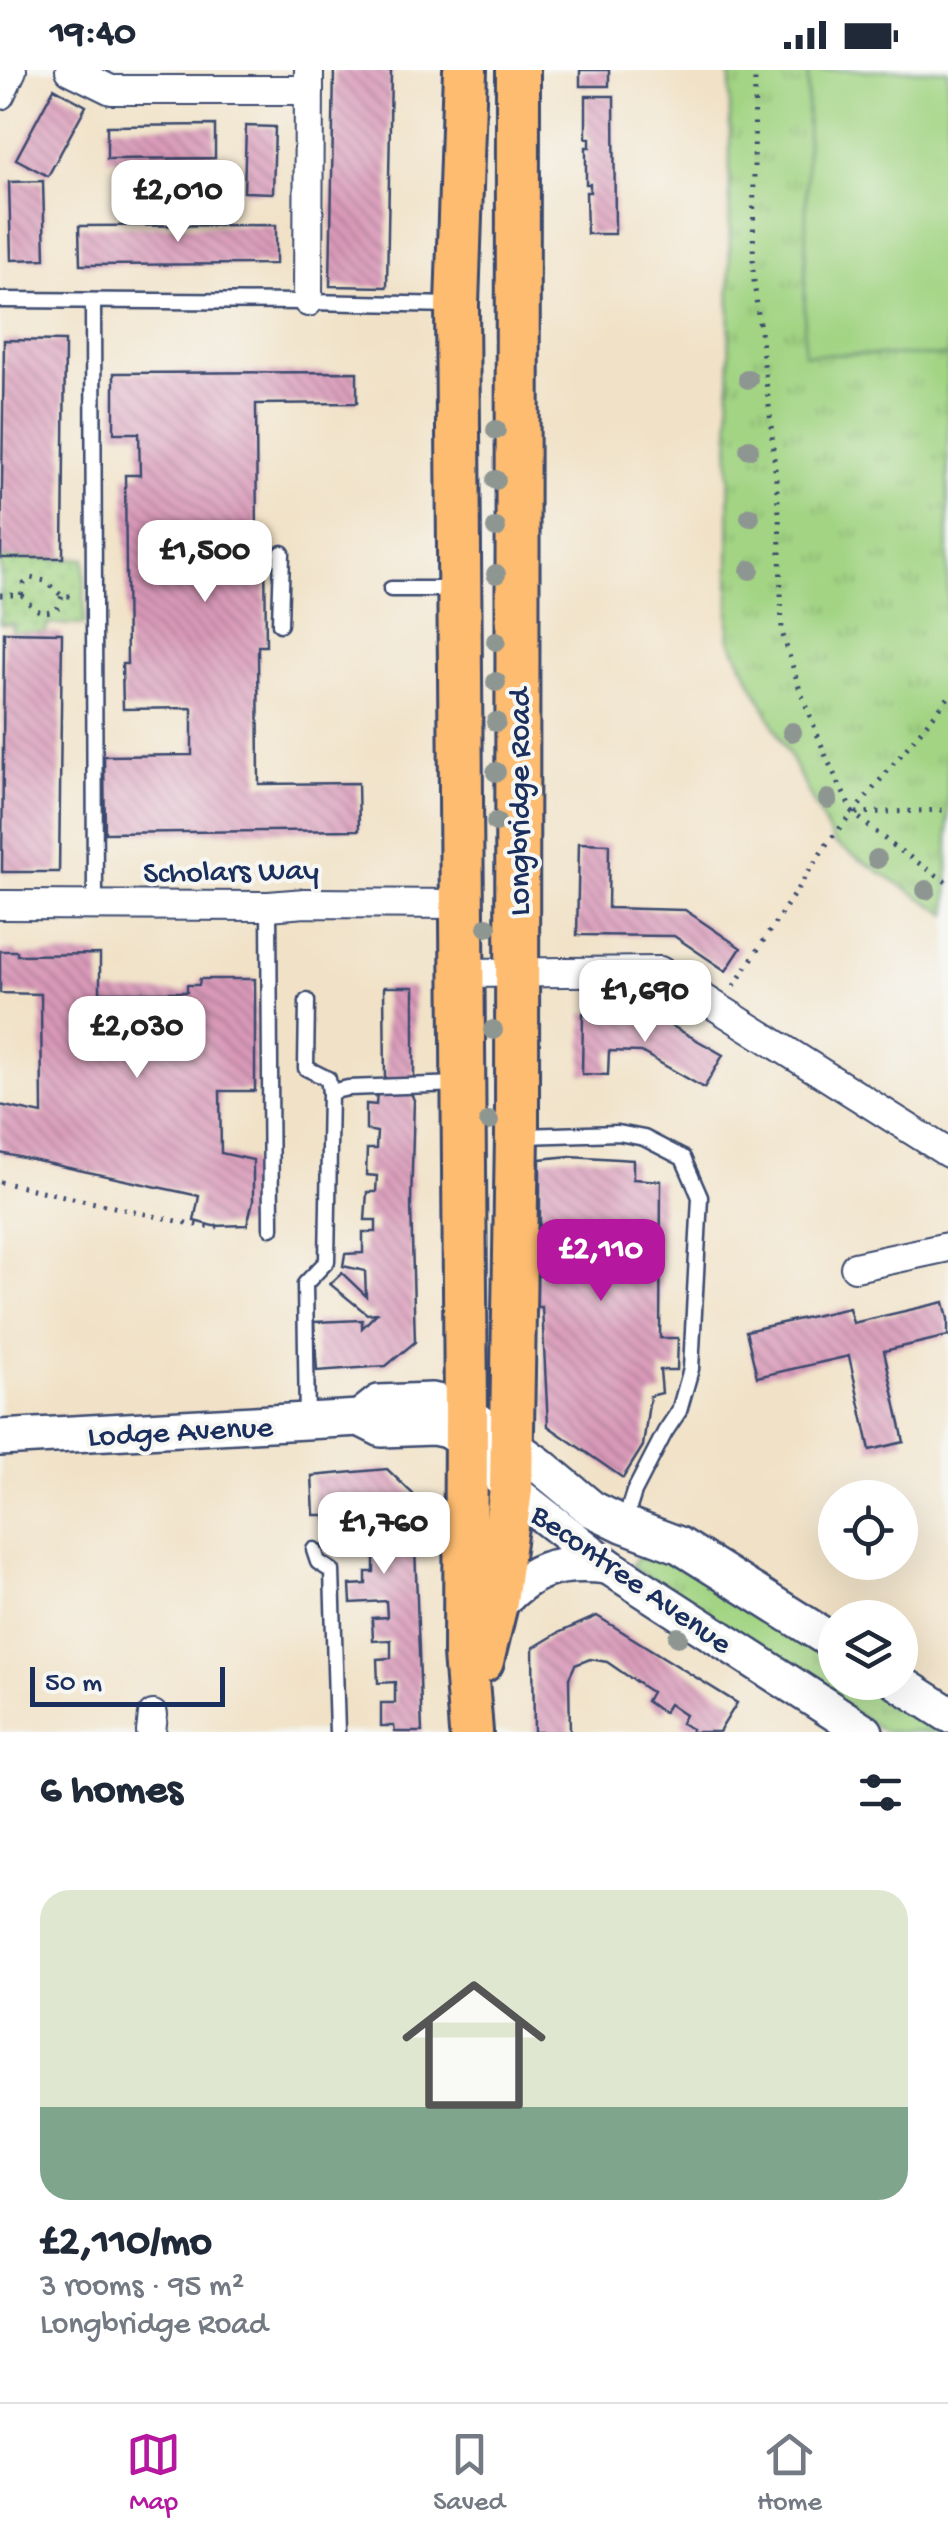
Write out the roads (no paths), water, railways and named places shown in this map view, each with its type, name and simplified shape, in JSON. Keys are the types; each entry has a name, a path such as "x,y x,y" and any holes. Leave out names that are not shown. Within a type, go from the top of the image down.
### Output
{"main road":[{"name":"Longbridge Road","path":"465,70 457,306 465,1654 471,1721"},
{"name":"Longbridge Road","path":"471,1721 494,1608 511,1489 518,1136 518,70"},
{"path":"462,173 518,172"}],"street":[{"path":"0,95 12,70"},
{"path":"70,70 111,90 309,80 308,302"},
{"name":"Scholars Way","path":"0,905 463,904"},
{"path":"463,973 660,972 948,1153"},
{"path":"855,1267 948,1247"},
{"name":"Becontree Avenue","path":"360,1418 382,1429 466,1429 512,1446 592,1509 679,1545 818,1632"},
{"name":"Lodge Avenue","path":"0,1438 360,1418"},
{"name":"Becontree Avenue","path":"466,1429 511,1489 608,1566 865,1732"},
{"path":"494,1608 516,1587 543,1570 571,1564 608,1566"},
{"path":"918,1695 948,1714"}],"lane":[{"path":"0,300 457,306"},
{"path":"93,302 95,906"},
{"path":"280,624 282,553"},
{"path":"391,589 459,589"},
{"path":"269,906 271,1228"},
{"path":"307,1422 306,1284 327,1260 330,1092 328,1079 306,1068 308,1001"},
{"path":"330,1092 464,1084"},
{"path":"518,1136 618,1133 644,1138 683,1158 700,1197 691,1369 678,1411 634,1492 623,1524"},
{"path":"314,1550 318,1562 332,1570 337,1732"}]}
